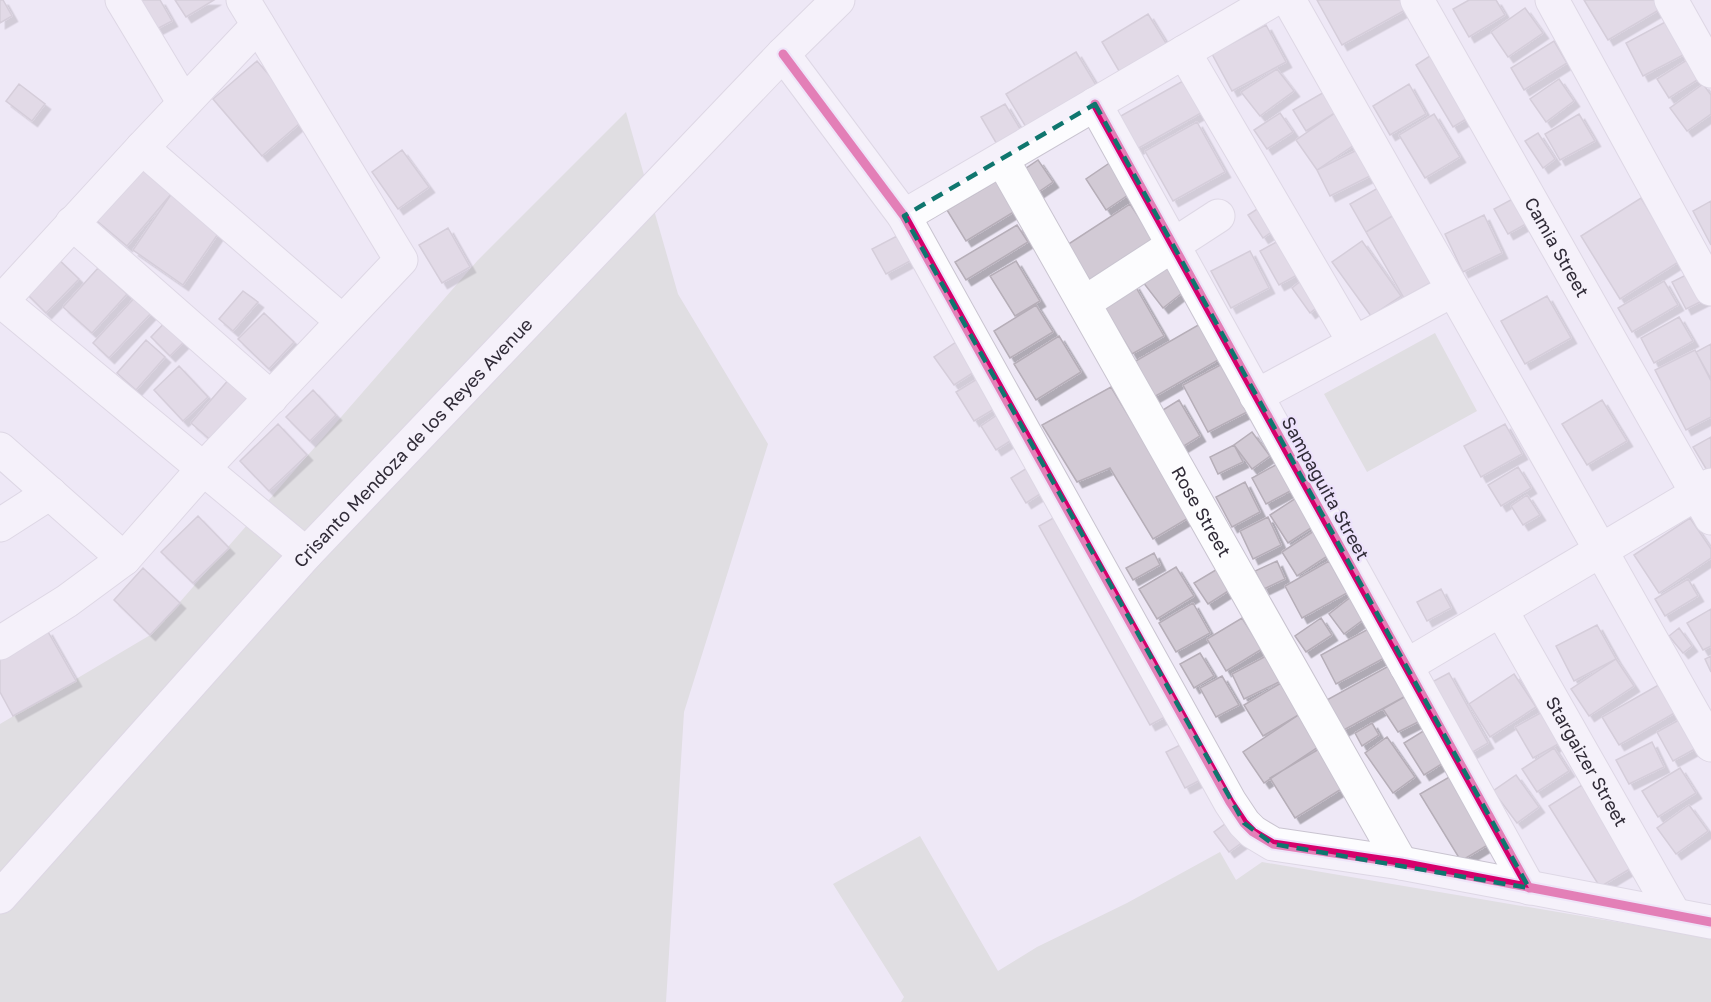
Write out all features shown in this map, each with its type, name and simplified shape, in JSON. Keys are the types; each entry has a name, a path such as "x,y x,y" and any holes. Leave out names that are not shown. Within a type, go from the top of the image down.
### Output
{"street":[{"path":"122,0 184,103"},
{"name":"Crisanto Mendoza de los Reyes Avenue","path":"0,897 306,554 783,54 838,0"},
{"path":"904,216 1273,0"},
{"path":"1289,0 1711,745"},
{"name":"Camia Street","path":"1417,0 1706,499"},
{"path":"1552,0 1711,289"},
{"path":"1671,0 1711,71"},
{"path":"0,643 67,601 124,559 203,469 400,260 250,13 184,103 1,301 203,469 306,554"},
{"path":"1184,52 1354,342"},
{"path":"783,54 904,216 1230,802 1244,823 1261,838 1273,844 1401,863 1711,922"},
{"name":"Sampaguita Street","path":"1095,104 1529,888"},
{"path":"142,148 342,321"},
{"name":"Rose Street","path":"1002,159 1401,863"},
{"path":"1084,303 1218,216"},
{"path":"72,223 271,399"},
{"path":"1256,396 1453,290"},
{"path":"0,449 124,559"},
{"path":"0,525 50,494"},
{"path":"1406,666 1601,550 1706,499"},
{"name":"Stargaizer Street","path":"1501,610 1674,914"}],"highlighted area":[{"path":"1095,104 1529,888 1273,844 1244,823 904,216"}],"shaded area":[{"path":"626,112 678,294 768,444 684,712 666,1002 0,1002 0,724 152,634 478,260"},
{"path":"1435,333 1477,411 1367,472 1324,394"},
{"path":"920,836 998,971 1037,947 1127,903 1220,852 1236,880 1262,862 1711,938 1711,1002 901,1002 904,997 833,884"}],"building":[{"path":"0,0 3,0 12,16 0,23"},
{"path":"136,0 160,0 172,21 153,31"},
{"path":"175,0 214,0 186,17"},
{"path":"1317,0 1403,0 1407,9 1342,45"},
{"path":"1469,0 1496,0 1505,15 1469,37 1453,9"},
{"path":"1584,0 1660,0 1664,7 1608,40"},
{"path":"1525,8 1543,33 1508,57 1491,32"},
{"path":"1148,14 1169,48 1122,76 1102,42"},
{"path":"1669,20 1687,53 1643,76 1626,43"},
{"path":"1266,25 1286,62 1232,91 1212,54"},
{"path":"1554,41 1567,63 1524,90 1511,68"},
{"path":"1076,52 1099,90 1029,132 1006,94"},
{"path":"1436,52 1473,115 1453,127 1416,65"},
{"path":"1690,58 1702,77 1669,98 1657,79"},
{"path":"257,61 306,118 262,156 213,99"},
{"path":"1277,69 1294,91 1260,116 1241,92"},
{"path":"1559,79 1574,101 1546,122 1530,99"},
{"path":"1183,81 1201,113 1137,149 1119,117"},
{"path":"19,84 45,104 32,121 6,101"},
{"path":"1409,84 1426,114 1390,135 1373,106"},
{"path":"1703,84 1711,95 1711,114 1687,131 1670,108"},
{"path":"1326,91 1338,111 1306,131 1293,110"},
{"path":"1005,104 1022,132 998,146 981,117"},
{"path":"1338,111 1360,141 1317,170 1296,140"},
{"path":"1280,113 1293,132 1267,149 1254,130"},
{"path":"1434,114 1460,157 1425,178 1399,135"},
{"path":"1579,114 1595,141 1560,160 1545,134"},
{"path":"1197,122 1225,172 1173,201 1145,151"},
{"path":"1538,133 1555,159 1543,168 1525,141"},
{"path":"1359,149 1372,175 1330,196 1317,170"},
{"path":"402,150 429,187 398,209 372,172"},
{"path":"1038,160 1053,182 1037,193 1022,171"},
{"path":"1111,162 1131,193 1106,210 1086,179"},
{"path":"143,167 172,193 127,246 97,221"},
{"path":"998,180 1017,210 966,241 947,210"},
{"path":"1378,188 1394,215 1366,232 1350,204"},
{"path":"172,193 222,228 183,285 133,250"},
{"path":"1518,196 1531,221 1508,234 1494,209"},
{"path":"1641,198 1680,261 1620,299 1581,236"},
{"path":"1711,201 1711,245 1693,211"},
{"path":"1268,202 1283,224 1263,238 1248,215"},
{"path":"1130,204 1156,243 1093,285 1067,245"},
{"path":"1394,215 1432,282 1404,298 1366,232"},
{"path":"1484,215 1502,253 1463,272 1445,234"},
{"path":"1017,225 1028,242 966,280 955,262"},
{"path":"448,228 470,267 442,283 419,245"},
{"path":"1289,235 1308,269 1279,285 1260,251"},
{"path":"897,236 910,261 886,274 872,249"},
{"path":"1362,241 1401,296 1371,316 1332,262"},
{"path":"1250,251 1269,288 1231,308 1211,271"},
{"path":"1167,256 1191,286 1163,308 1139,277"},
{"path":"56,257 79,279 46,313 24,291"},
{"path":"1016,261 1040,301 1015,316 990,276"},
{"path":"98,268 127,294 92,333 63,307"},
{"path":"1690,273 1704,300 1686,309 1672,282"},
{"path":"1307,276 1325,301 1310,313 1292,288"},
{"path":"1664,281 1678,305 1632,332 1618,308"},
{"path":"1134,284 1164,336 1132,354 1101,302"},
{"path":"243,291 258,302 233,331 219,319"},
{"path":"138,294 154,310 109,358 93,343"},
{"path":"1547,296 1571,338 1525,364 1501,321"},
{"path":"1036,305 1053,332 1010,358 994,331"},
{"path":"264,313 294,342 269,369 238,339"},
{"path":"171,316 190,336 170,356 151,337"},
{"path":"1679,317 1693,341 1654,363 1641,338"},
{"path":"1200,324 1220,359 1154,397 1134,362"},
{"path":"1059,336 1081,372 1036,400 1014,364"},
{"path":"962,338 982,367 954,385 934,357"},
{"path":"146,340 165,357 136,390 117,373"},
{"path":"1711,344 1711,379 1696,352"},
{"path":"1695,350 1711,381 1711,417 1686,430 1655,370"},
{"path":"1224,363 1249,411 1208,432 1183,385"},
{"path":"179,366 208,397 183,421 154,390"},
{"path":"237,370 260,390 214,443 191,423"},
{"path":"982,376 1001,405 974,421 956,392"},
{"path":"1111,387 1190,517 1153,539 1110,468 1077,482 1042,425"},
{"path":"313,390 336,415 310,441 286,417"},
{"path":"1179,400 1200,436 1179,449 1158,413"},
{"path":"1602,400 1627,441 1587,465 1562,424"},
{"path":"1000,413 1015,438 996,450 981,426"},
{"path":"278,424 307,455 269,491 240,461"},
{"path":"1505,424 1522,454 1481,477 1464,446"},
{"path":"1252,432 1270,456 1252,469 1234,445"},
{"path":"1711,437 1711,470 1708,472 1693,447"},
{"path":"1234,445 1243,462 1218,474 1210,457"},
{"path":"1281,462 1296,488 1266,504 1252,478"},
{"path":"1032,465 1048,489 1026,503 1011,478"},
{"path":"1518,467 1531,488 1501,506 1488,485"},
{"path":"1245,482 1260,512 1232,527 1216,497"},
{"path":"1527,495 1540,515 1523,525 1511,506"},
{"path":"1296,498 1314,526 1288,543 1270,515"},
{"path":"1066,511 1178,710 1150,725 1039,526"},
{"path":"198,516 229,548 193,583 161,552"},
{"path":"1268,517 1281,545 1253,559 1240,531"},
{"path":"1690,518 1711,549 1711,558 1659,593 1634,555"},
{"path":"1320,527 1335,551 1297,576 1282,552"},
{"path":"1154,553 1160,565 1133,580 1126,568"},
{"path":"1277,561 1285,579 1264,589 1255,571"},
{"path":"1329,561 1347,593 1302,618 1285,586"},
{"path":"1176,567 1194,596 1157,619 1139,589"},
{"path":"143,568 180,603 150,635 114,600"},
{"path":"1219,568 1233,588 1208,604 1194,583"},
{"path":"1688,579 1698,596 1665,616 1655,599"},
{"path":"1441,589 1451,608 1427,621 1417,602"},
{"path":"1356,593 1371,614 1344,634 1329,614"},
{"path":"1193,603 1210,633 1176,652 1159,623"},
{"path":"1711,609 1711,646 1703,650 1687,623"},
{"path":"1242,618 1262,649 1226,671 1207,639"},
{"path":"1321,618 1332,635 1306,652 1295,636"},
{"path":"1597,625 1616,659 1574,681 1556,646"},
{"path":"1372,627 1388,656 1336,684 1321,655"},
{"path":"1679,628 1692,646 1683,653 1669,636"},
{"path":"47,630 76,681 13,716 0,692 0,656"},
{"path":"1200,653 1214,676 1194,688 1180,664"},
{"path":"1268,655 1281,681 1244,699 1232,674"},
{"path":"1711,656 1711,672 1705,659"},
{"path":"1616,659 1634,686 1589,716 1571,689"},
{"path":"1396,662 1413,692 1342,731 1325,701"},
{"path":"1449,673 1488,743 1471,753 1432,682"},
{"path":"1514,674 1536,707 1490,737 1469,704"},
{"path":"1222,676 1239,705 1216,717 1200,688"},
{"path":"1281,683 1300,714 1263,736 1244,705"},
{"path":"1662,683 1678,711 1619,745 1602,717"},
{"path":"1413,692 1426,718 1398,732 1383,709"},
{"path":"1544,711 1562,742 1533,758 1515,727"},
{"path":"1300,714 1321,745 1264,783 1243,752"},
{"path":"1688,715 1704,744 1673,761 1657,732"},
{"path":"1372,723 1379,735 1362,746 1355,733"},
{"path":"1433,725 1453,757 1424,775 1404,743"},
{"path":"1387,737 1415,777 1393,793 1365,753"},
{"path":"1192,739 1210,775 1185,788 1166,752"},
{"path":"1652,742 1664,767 1629,784 1616,760"},
{"path":"1554,748 1569,771 1537,792 1522,769"},
{"path":"1319,749 1343,788 1295,818 1270,778"},
{"path":"1680,768 1696,793 1658,817 1642,791"},
{"path":"1516,775 1539,807 1517,823 1493,791"},
{"path":"1451,776 1491,843 1461,861 1420,794"},
{"path":"1582,785 1633,867 1600,887 1549,806"},
{"path":"1689,805 1708,831 1676,854 1657,828"},
{"path":"1236,816 1251,836 1229,852 1214,832"}],"cycle path":[{"path":"783,54 904,216 1230,802 1253,832 1273,844 1401,863 1711,922"},
{"path":"1095,104 1529,888"}]}
